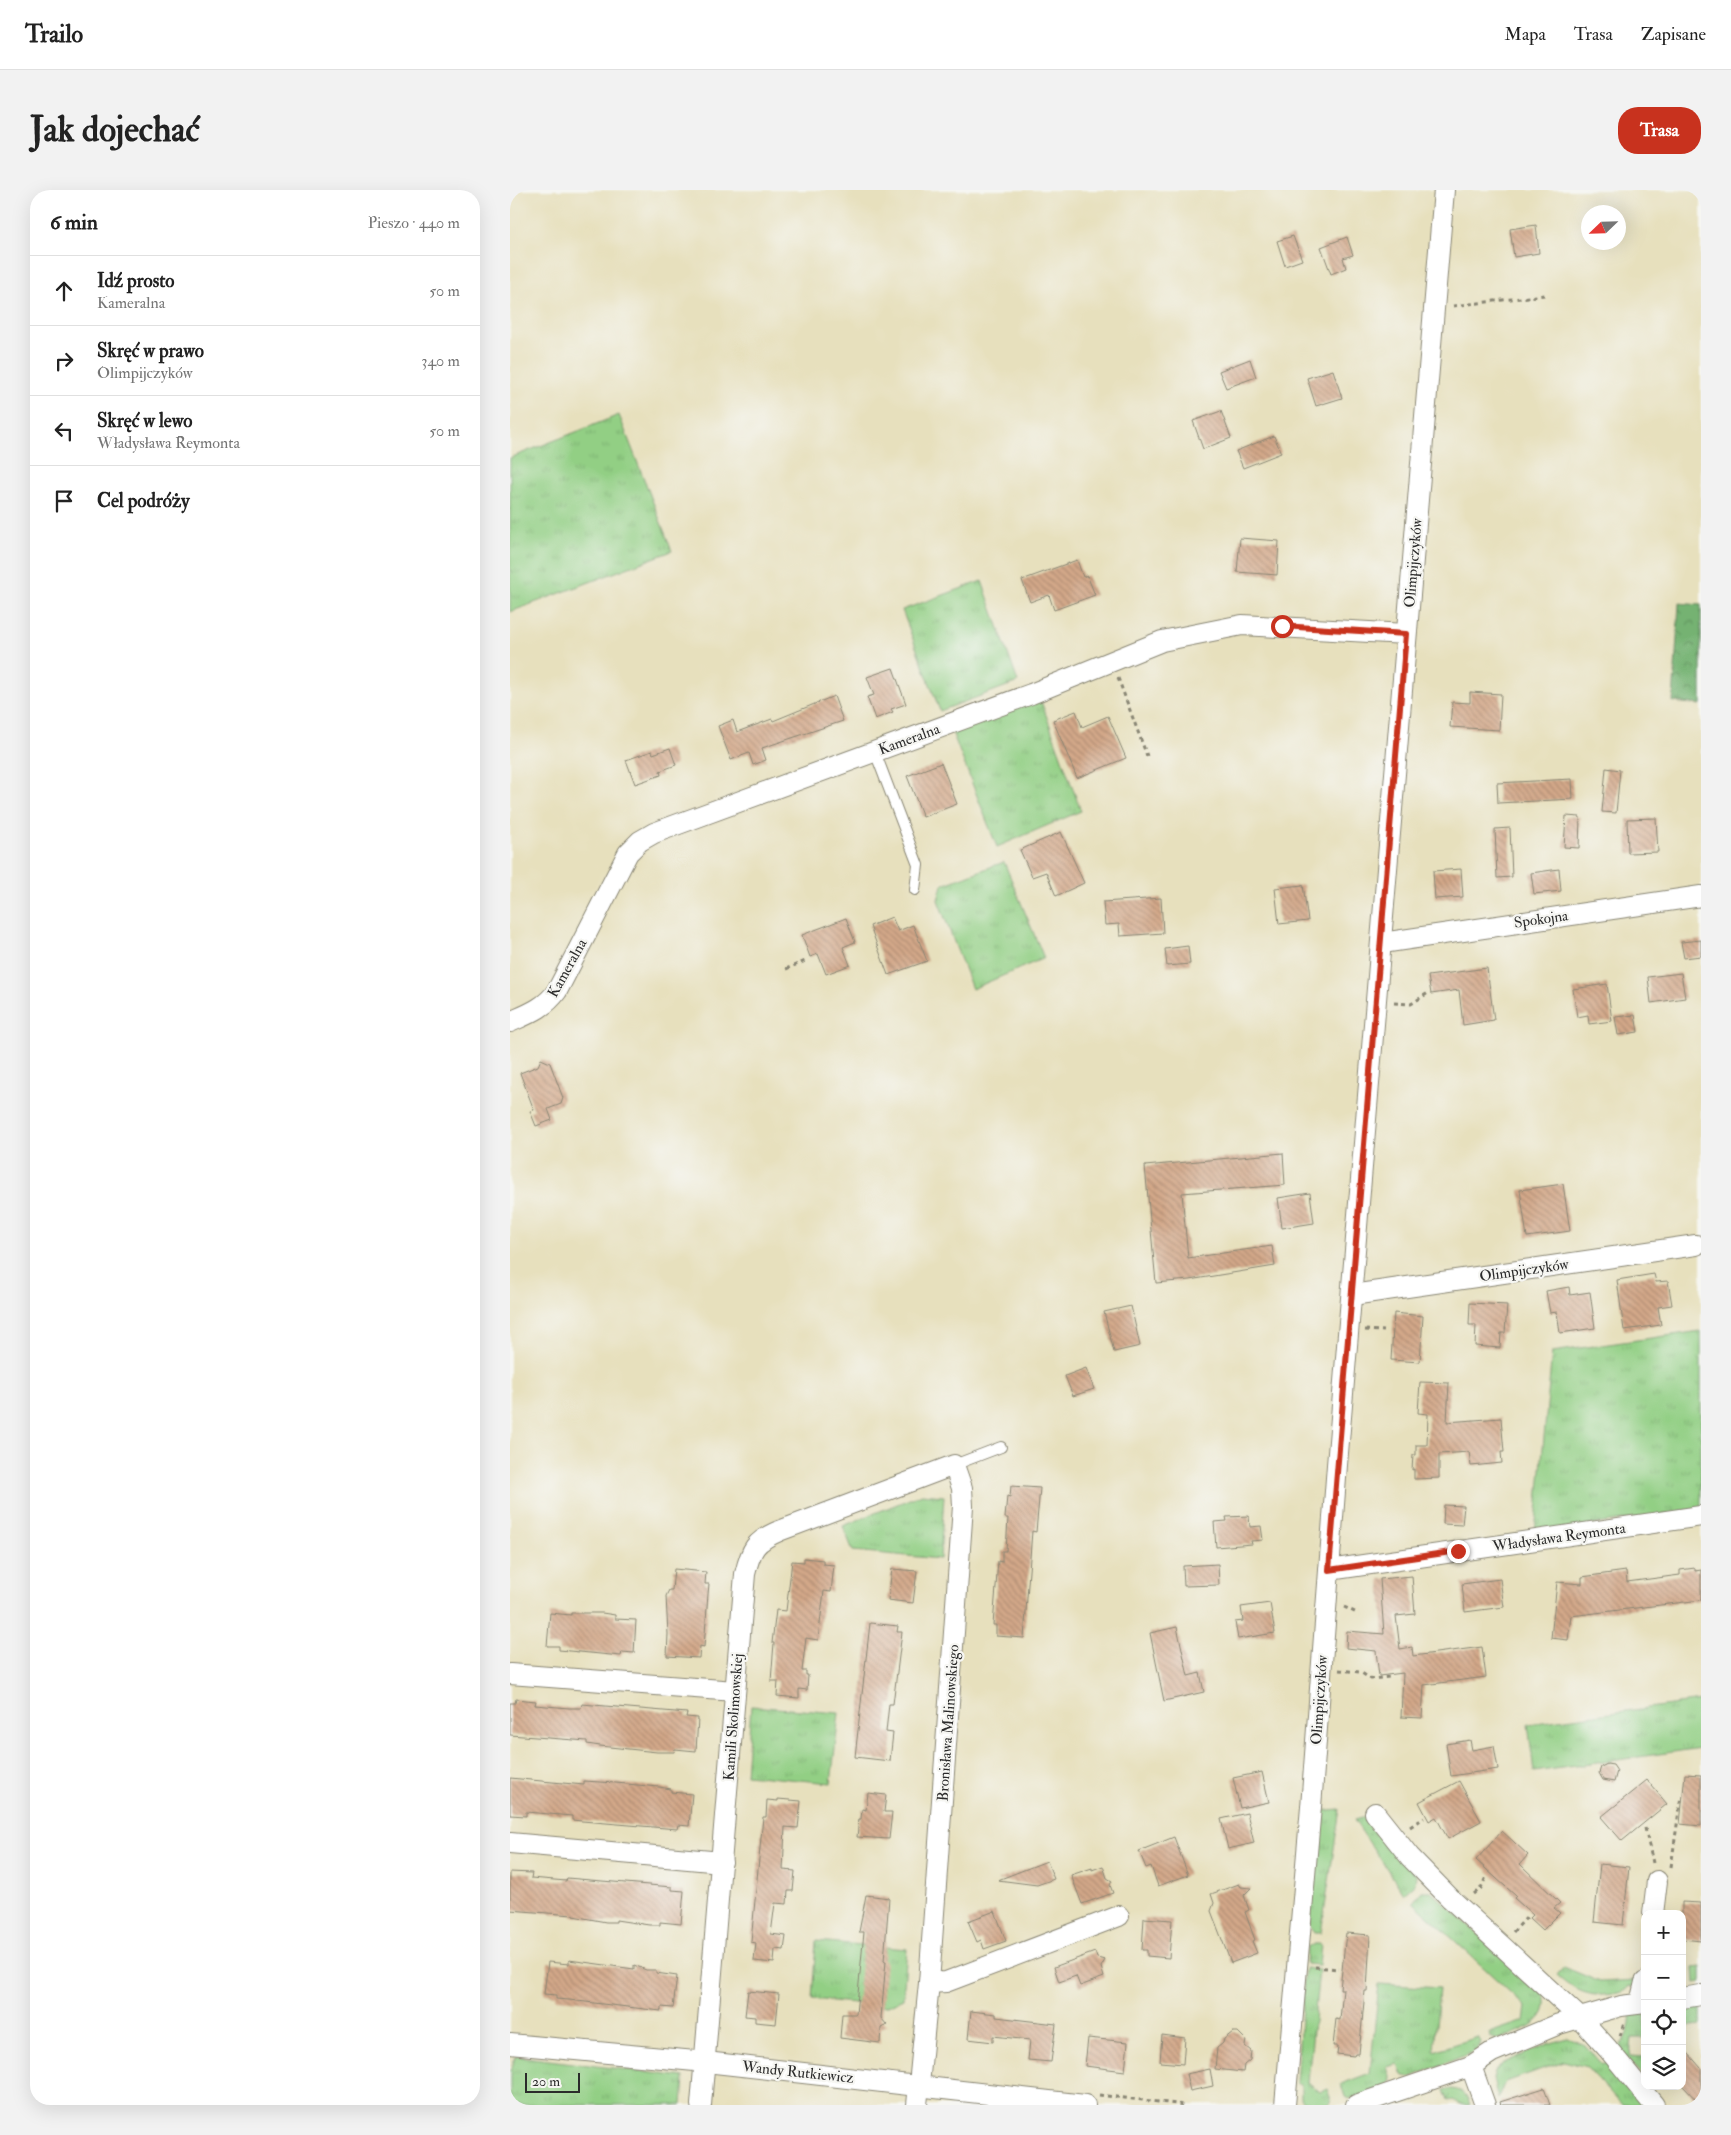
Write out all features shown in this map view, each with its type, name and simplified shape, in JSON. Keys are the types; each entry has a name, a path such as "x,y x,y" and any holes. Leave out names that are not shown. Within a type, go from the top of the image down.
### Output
{"street":[{"name":"Olimpijczyków","path":"1285,2105 1444,190"},
{"name":"Kameralna","path":"510,1022 539,1009 550,1001 557,991 628,853 640,840 654,833 874,752 1162,641 1242,625 1406,634"},
{"name":"Spokojna","path":"1382,943 1701,896"},
{"name":"Olimpijczyków","path":"1352,1295 1696,1244"},
{"name":"Kamili Skolimowskiej","path":"701,2105 745,1574 753,1549 760,1540 779,1531 954,1465"},
{"name":"Bronisława Malinowskiego","path":"918,2096 963,1506 962,1488 954,1465"},
{"name":"Władysława Reymonta","path":"1329,1570 1701,1516"},
{"path":"510,1674 735,1691"},
{"path":"1375,1813 1428,1876 1579,2017 1654,2105"},
{"path":"510,1843 722,1862"},
{"path":"1653,1910 1657,1881"},
{"path":"928,1983 946,1982 1119,1916"},
{"path":"1686,1998 1701,1996"},
{"path":"1356,2105 1471,2066 1492,2052 1579,2017 1641,2003"},
{"name":"Wandy Rutkiewicz","path":"510,2044 706,2062 918,2096 1087,2100"},
{"path":"1471,2066 1485,2105"}],"lane":[{"path":"874,752 918,865 915,890"},
{"path":"954,1465 1001,1447"}],"path":[{"path":"1435,308 1545,295"},
{"path":"1112,661 1147,756"},
{"path":"786,969 808,960"},
{"path":"1377,991 1400,1004 1416,1002 1428,993"},
{"path":"1321,1668 1355,1671 1372,1678 1390,1677"},
{"path":"1671,1866 1681,1797"},
{"path":"1645,1828 1657,1881"},
{"path":"1472,1896 1481,1888 1486,1876"},
{"path":"1087,2100 1185,2105"}],"green space":[{"path":"619,415 672,551 510,612 510,458"},
{"path":"982,581 1018,682 940,711 902,610"},
{"path":"1679,603 1701,605 1701,705 1673,702"},
{"path":"1038,697 1081,811 997,847 952,732"},
{"path":"1004,862 1044,958 972,989 938,900 942,885"},
{"path":"1701,1331 1701,1509 1535,1533 1552,1352"},
{"path":"922,1494 944,1496 940,1559 853,1551 843,1526"},
{"path":"1701,1701 1701,1748 1534,1772 1528,1724"},
{"path":"751,1706 839,1713 831,1783 746,1775"},
{"path":"1340,1809 1321,1933 1314,1933 1309,1926 1319,1811"},
{"path":"1369,1816 1416,1875 1415,1884 1404,1894 1354,1820"},
{"path":"1422,1891 1431,1891 1544,1995 1545,2005 1543,2013 1538,2020 1498,2040 1490,2037 1489,2033 1524,2021 1526,2007 1413,1902"},
{"path":"816,1941 907,1949 903,1999 887,2006 812,1999"},
{"path":"1314,1944 1321,1944 1319,1965 1306,1964 1307,1948"},
{"path":"1564,1967 1600,1982 1637,1980 1635,1988 1629,1986 1626,1990 1619,1993 1589,1994 1569,1985 1557,1975"},
{"path":"1701,1967 1701,1982 1695,1983 1694,1968"},
{"path":"1305,1968 1319,1970 1308,2082 1320,2092 1327,2089 1331,2100 1328,2105 1304,2103 1301,2098 1301,2084 1296,2083"},
{"path":"1379,1984 1439,1988 1434,2051 1478,2037 1481,2042 1478,2050 1409,2078 1402,2075 1398,2064 1387,2067 1391,2079 1388,2086 1349,2099 1345,2097 1341,2084 1370,2073"},
{"path":"1701,2004 1701,2025 1686,2027 1686,2006"},
{"path":"1641,2013 1641,2038 1632,2038 1630,2056 1641,2057 1641,2074 1617,2049 1627,2033 1630,2014"},
{"path":"1568,2038 1585,2045 1602,2065 1608,2061 1648,2105 1622,2105 1587,2067 1564,2061 1506,2082 1498,2099 1493,2079 1495,2071 1506,2062 1550,2043"},
{"path":"517,2056 684,2077 682,2105 510,2105 510,2070"},
{"path":"1444,2090 1463,2092 1470,2105 1463,2105 1453,2100 1448,2101"}],"building":[{"path":"1536,225 1539,253 1514,257 1510,229"},
{"path":"1293,236 1302,260 1285,266 1277,241"},
{"path":"1347,237 1353,255 1343,258 1346,268 1331,274 1321,247"},
{"path":"1250,359 1256,377 1226,388 1219,371"},
{"path":"1333,370 1342,398 1316,406 1307,378"},
{"path":"1221,411 1231,438 1203,449 1193,421"},
{"path":"1274,436 1281,453 1243,468 1236,451"},
{"path":"1240,538 1279,541 1277,575 1237,572"},
{"path":"1077,560 1083,577 1087,575 1095,595 1054,610 1049,595 1030,602 1022,580"},
{"path":"893,668 906,704 891,709 893,712 875,719 867,697 874,695 867,677"},
{"path":"1470,692 1501,694 1499,730 1450,727 1452,702 1470,703"},
{"path":"834,696 843,721 762,748 766,760 753,765 749,753 731,760 718,726 733,720 737,732 772,719 773,721"},
{"path":"1076,711 1082,727 1108,716 1126,758 1077,778 1053,720"},
{"path":"670,748 676,765 660,771 661,775 635,784 626,760 652,751 653,754"},
{"path":"941,763 957,804 923,817 907,776"},
{"path":"1606,768 1620,770 1616,813 1602,812"},
{"path":"1572,779 1573,799 1498,803 1497,783"},
{"path":"1566,816 1580,817 1579,848 1564,847"},
{"path":"1656,818 1658,852 1628,853 1627,819"},
{"path":"1510,828 1512,877 1497,878 1495,829"},
{"path":"1061,832 1084,883 1056,896 1046,872 1032,877 1020,850"},
{"path":"1461,869 1463,897 1435,899 1433,871"},
{"path":"1559,869 1561,891 1534,894 1531,873"},
{"path":"1303,885 1308,921 1279,924 1275,888"},
{"path":"1161,898 1163,933 1120,936 1119,924 1105,925 1103,902"},
{"path":"892,917 898,931 913,925 927,961 888,975 870,926"},
{"path":"846,918 855,942 843,947 850,965 826,974 818,954 810,957 802,935"},
{"path":"1701,940 1701,956 1684,958 1681,942"},
{"path":"1188,946 1190,964 1167,966 1165,949"},
{"path":"1487,968 1494,1020 1463,1025 1459,990 1431,994 1428,976"},
{"path":"1681,973 1685,998 1651,1003 1648,977"},
{"path":"1607,984 1612,1021 1589,1024 1588,1015 1577,1017 1573,989"},
{"path":"1635,1015 1638,1032 1618,1035 1615,1017"},
{"path":"541,1059 550,1063 563,1098 561,1104 548,1109 552,1120 536,1126 530,1111 534,1110 520,1073 538,1066"},
{"path":"1283,1153 1285,1185 1182,1193 1188,1258 1272,1246 1275,1266 1189,1280 1156,1283 1145,1166"},
{"path":"1563,1184 1570,1231 1527,1237 1520,1190"},
{"path":"1310,1193 1314,1223 1282,1228 1278,1198"},
{"path":"1654,1274 1656,1282 1668,1281 1672,1305 1658,1307 1661,1325 1624,1330 1617,1280"},
{"path":"1569,1287 1570,1295 1590,1292 1595,1328 1560,1333 1557,1312 1550,1313 1546,1291"},
{"path":"1470,1303 1507,1305 1505,1333 1501,1333 1500,1348 1475,1346 1476,1325 1469,1325"},
{"path":"1131,1306 1140,1346 1114,1352 1104,1312"},
{"path":"1394,1313 1423,1316 1420,1362 1391,1360"},
{"path":"1086,1368 1094,1389 1073,1396 1065,1376"},
{"path":"1420,1382 1449,1383 1447,1422 1501,1418 1504,1452 1501,1452 1502,1463 1471,1466 1469,1452 1439,1454 1439,1478 1414,1479 1414,1469 1412,1470 1413,1455 1416,1455 1416,1445 1427,1445 1428,1414 1418,1413"},
{"path":"1011,1486 1040,1488 1036,1532 1032,1531 1024,1638 996,1636 996,1625 993,1625 998,1561 1002,1562 1002,1551 1006,1551 1008,1518 1005,1518 1007,1496 1010,1497"},
{"path":"1444,1505 1464,1506 1462,1525 1443,1524"},
{"path":"1249,1516 1250,1527 1261,1526 1263,1540 1251,1541 1252,1544 1216,1547 1214,1522 1227,1521 1226,1517"},
{"path":"804,1558 823,1560 823,1564 834,1565 831,1592 824,1591 818,1640 806,1638 802,1671 806,1671 806,1675 808,1675 807,1690 799,1689 799,1698 777,1696 778,1681 771,1681 774,1643 772,1643 776,1610 786,1611 792,1561 804,1562"},
{"path":"1218,1564 1219,1585 1184,1586 1183,1566"},
{"path":"1695,1568 1695,1571 1701,1570 1701,1600 1571,1616 1568,1640 1551,1638 1557,1582 1582,1584 1582,1577 1626,1571 1627,1582 1680,1575 1680,1570"},
{"path":"674,1569 706,1572 705,1584 709,1584 704,1647 700,1646 699,1658 667,1656 666,1596 669,1590 672,1590"},
{"path":"892,1569 917,1571 913,1603 888,1600"},
{"path":"1412,1576 1415,1614 1396,1616 1400,1649 1412,1647 1413,1656 1482,1647 1486,1677 1424,1685 1422,1718 1401,1717 1403,1673 1379,1676 1376,1651 1346,1648 1347,1631 1384,1634 1380,1579"},
{"path":"1500,1579 1504,1607 1465,1612 1462,1584"},
{"path":"1270,1603 1275,1633 1238,1639 1235,1622 1243,1621 1241,1607"},
{"path":"550,1613 571,1615 571,1613 602,1613 615,1615 615,1619 636,1620 634,1653 622,1652 621,1656 559,1650 559,1646 547,1646"},
{"path":"870,1623 898,1626 897,1632 902,1632 893,1704 889,1704 886,1732 893,1733 890,1761 855,1757"},
{"path":"1177,1627 1188,1676 1200,1673 1204,1692 1164,1701 1150,1633"},
{"path":"516,1699 536,1701 535,1705 569,1708 581,1708 582,1704 687,1713 686,1717 698,1718 696,1751 675,1749 674,1752 657,1752 587,1744 587,1741 510,1735 510,1703 515,1703"},
{"path":"1470,1740 1472,1750 1494,1746 1498,1769 1451,1776 1446,1744"},
{"path":"1607,1764 1613,1765 1617,1771 1614,1782 1603,1780 1599,1773 1601,1767"},
{"path":"1262,1772 1269,1802 1240,1808 1233,1778"},
{"path":"1685,1774 1701,1775 1701,1826 1680,1824"},
{"path":"510,1778 584,1785 584,1781 616,1783 659,1787 671,1789 671,1792 692,1794 689,1826 678,1825 677,1829 582,1821 572,1820 572,1816 526,1812 526,1816 510,1815"},
{"path":"1647,1780 1667,1804 1622,1841 1601,1817"},
{"path":"1459,1781 1481,1821 1448,1839 1436,1817 1429,1821 1419,1802"},
{"path":"868,1793 886,1795 884,1812 892,1812 889,1839 857,1837 859,1819 861,1819 862,1809 866,1810"},
{"path":"778,1799 801,1801 798,1828 785,1827 783,1870 795,1871 793,1891 788,1891 787,1904 775,1903 771,1934 786,1936 784,1950 775,1949 774,1963 754,1961 756,1943 751,1942 763,1817 766,1817 767,1800 778,1801"},
{"path":"1247,1813 1254,1843 1228,1849 1221,1819"},
{"path":"1502,1831 1528,1855 1520,1864 1560,1903 1554,1908 1560,1913 1543,1930 1530,1918 1533,1915 1514,1898 1516,1896 1476,1860"},
{"path":"1174,1837 1188,1875 1158,1886 1151,1866 1146,1868 1139,1851"},
{"path":"1047,1861 1054,1879 1037,1885 998,1880"},
{"path":"1600,1864 1629,1867 1623,1925 1594,1922"},
{"path":"1103,1866 1107,1878 1112,1881 1110,1885 1113,1893 1082,1904 1071,1875"},
{"path":"510,1872 532,1873 531,1878 566,1881 567,1878 672,1887 672,1890 684,1891 681,1924 660,1922 660,1925 649,1925 616,1920 616,1922 606,1922 573,1915 510,1910"},
{"path":"1239,1884 1241,1887 1251,1888 1244,1895 1249,1910 1245,1912 1255,1940 1252,1941 1257,1953 1231,1963 1211,1911 1214,1903 1211,1894"},
{"path":"866,1895 889,1898 881,2018 887,2025 881,2028 880,2043 840,2038 842,2014 856,2014 864,1932 859,1932"},
{"path":"1682,1902 1701,1903 1701,1941 1686,1939 1686,1910 1682,1910"},
{"path":"995,1911 1006,1941 984,1949 981,1940 977,1942 968,1921"},
{"path":"1144,1918 1172,1920 1169,1958 1147,1956 1147,1950 1142,1950"},
{"path":"1346,1933 1370,1935 1367,1991 1365,1991 1359,2054 1354,2056 1337,2054 1338,2046 1333,2046 1336,2019 1340,2020 1343,1989 1340,1989"},
{"path":"1095,1952 1097,1958 1105,1960 1101,1967 1104,1977 1080,1986 1076,1976 1059,1982 1054,1967"},
{"path":"569,1960 634,1969 634,1965 646,1970 656,1970 656,1973 677,1976 673,2008 661,2007 661,2011 556,1999 556,1995 544,1994 548,1962 569,1964"},
{"path":"748,1991 779,1994 776,2024 755,2022 755,2017 745,2016"},
{"path":"971,2011 996,2014 996,2017 1056,2024 1051,2062 1028,2060 1030,2040 993,2036 993,2042 968,2039"},
{"path":"1233,2032 1238,2032 1246,2040 1245,2046 1251,2051 1250,2060 1244,2065 1243,2072 1215,2069 1217,2048"},
{"path":"1162,2035 1185,2038 1183,2064 1160,2062"},
{"path":"1088,2038 1128,2042 1125,2071 1085,2066"},
{"path":"1686,2051 1701,2068 1701,2105 1686,2089"},
{"path":"1210,2069 1213,2086 1190,2091 1186,2074"},
{"path":"1544,2088 1550,2105 1501,2105 1500,2102"}],"route":[{"path":"1282,626 1406,634 1329,1570 1458,1551"}]}
